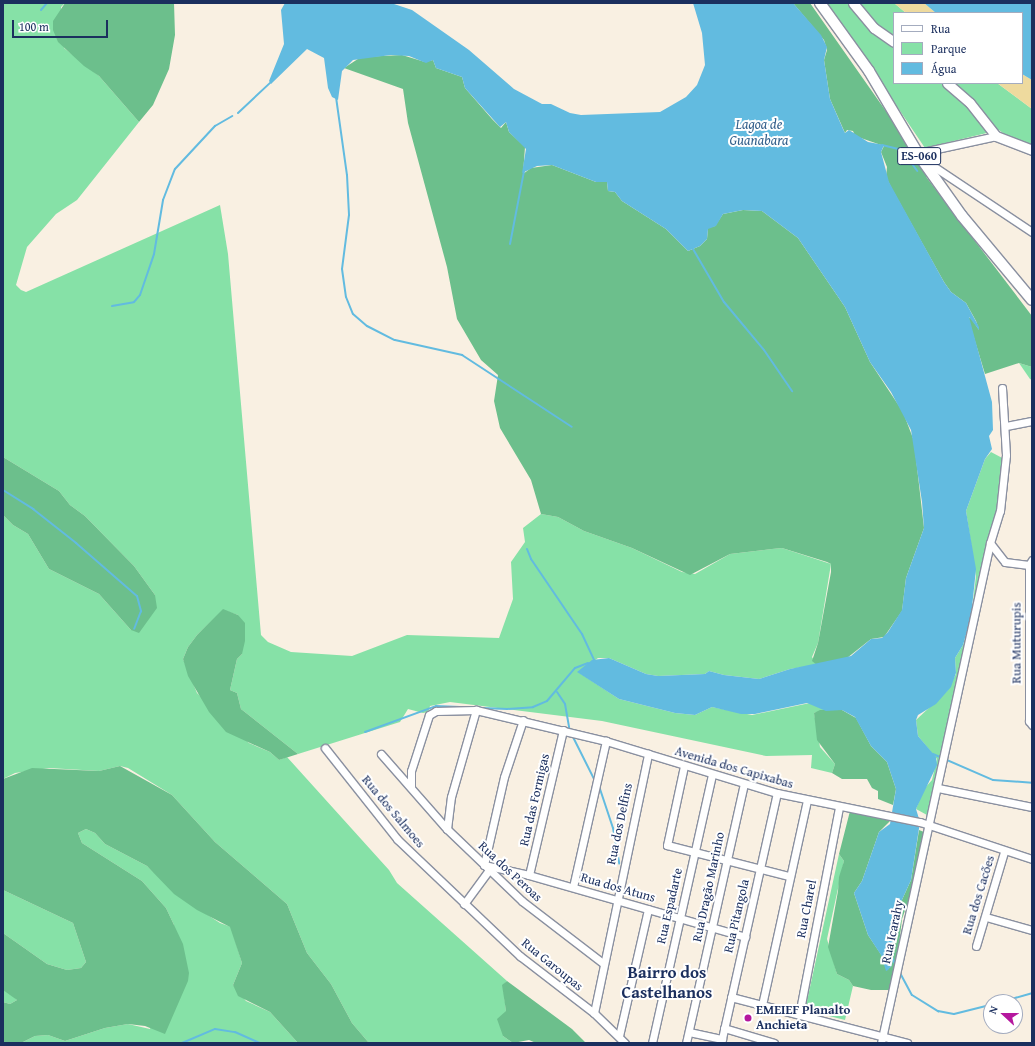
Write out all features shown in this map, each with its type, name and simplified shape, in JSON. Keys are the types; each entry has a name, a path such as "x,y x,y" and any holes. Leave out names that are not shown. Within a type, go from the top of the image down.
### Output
{"main road":[{"name":"ES-060","path":"820,3 868,71 919,155 962,216 1032,300"}],"street":[{"path":"853,3 874,28 893,41"},
{"path":"948,84 970,103 996,136 1032,150"},
{"path":"919,155 996,136"},
{"path":"919,155 1032,232"},
{"name":"Rua Icarahy","path":"881,1043 938,788 990,543 1000,511 1005,478 1006,426 1002,388"},
{"path":"1006,426 1032,421"},
{"path":"990,543 1005,562 1031,563"},
{"name":"Rua Muturupis","path":"1031,563 1029,721 1032,725"},
{"path":"448,829 451,797 476,710"},
{"name":"Avenida dos Capixabas","path":"411,787 411,772 429,715 436,712 476,710 606,741 712,775 807,801 839,808 892,816 929,825 1004,852 1032,860"},
{"path":"464,904 487,867 504,777 523,720"},
{"name":"Rua das Formigas","path":"529,875 563,730"},
{"path":"572,887 606,741"},
{"name":"Rua dos Salmoes","path":"324,748 397,839 464,904"},
{"name":"Rua dos Peroas","path":"381,754 448,829 487,867 550,925 604,964"},
{"name":"Rua dos Delfins","path":"594,1013 616,899 648,754"},
{"path":"684,766 667,842 669,847 789,876"},
{"name":"Rua Espadarte","path":"652,1043 712,775"},
{"name":"Rua Dragão Marinho","path":"686,1043 744,784"},
{"path":"938,788 1032,807"},
{"name":"Rua Pitangola","path":"721,1041 777,793"},
{"name":"Rua Charel","path":"762,1005 789,876 807,801"},
{"name":"Rua Charel","path":"800,1015 839,808"},
{"name":"Rua dos Cacões","path":"976,946 986,917 1004,852"},
{"name":"Rua dos Atuns","path":"487,867 529,875 680,917 745,937"},
{"name":"Rua Garoupas","path":"464,904 526,960 594,1013 625,1043"},
{"path":"619,1036 648,909"},
{"path":"986,917 1032,930"},
{"path":"731,997 883,1035 907,1043"},
{"path":"724,1028 752,1040 774,1043"},
{"path":"689,1032 721,1041"}],"green space":[{"path":"3,3 65,3 61,7 64,48 99,76 139,122 77,200 56,214 27,247 16,285 21,290 26,292 220,205 228,254 261,635 268,642 291,652 352,656 407,635 499,638 513,599 511,562 525,542 523,528 541,514 558,517 584,531 632,548 682,572 695,574 730,554 782,548 831,564 818,643 812,657 817,665 790,669 759,679 724,675 709,671 705,674 658,676 646,674 609,658 598,658 578,672 619,699 675,713 695,715 712,707 752,715 810,703 825,710 814,713 820,747 835,764 832,773 811,768 812,755 766,756 602,721 450,702 430,706 428,712 423,713 408,709 400,722 298,754 241,709 237,693 230,690 237,659 242,654 238,615 223,610 197,635 188,647 183,659 197,693 249,743 270,752 279,760 287,757 389,870 397,883 507,981 503,985 506,1011 503,1036 513,1043 369,1043 352,1023 331,984 307,953 287,904 215,842 172,795 128,768 120,766 99,771 49,768 15,773 3,779 3,515 13,525 28,534 49,569 99,594 131,630 155,595 134,566 85,516 70,505 59,491 3,457"},
{"path":"65,3 174,3 175,35 169,69 153,105 139,122 99,76 84,66 58,42 53,30 53,21"},
{"path":"793,3 810,3 916,154 927,178 1032,316 1032,367 1019,363 985,374 968,318 971,318 979,330 976,321 966,303 951,292 944,282 892,189 886,177 887,167 881,152 884,146 855,136 853,131 847,130 845,133 830,99 824,60 827,50 824,40"},
{"path":"827,3 894,3 905,12 893,12 893,84 998,84 1032,109 1032,146 1008,137 999,130 925,148"},
{"path":"402,55 425,62 433,60 436,68 462,77 465,88 492,119 501,128 506,122 509,132 525,147 523,174 531,168 552,165 596,182 607,182 608,191 615,192 622,201 666,229 688,251 700,246 707,239 708,228 715,226 723,214 743,210 762,211 798,238 845,307 870,362 903,412 914,441 924,528 906,578 902,611 884,637 871,639 847,658 817,665 812,661 818,643 831,572 831,564 827,562 782,548 730,554 690,575 632,548 584,531 558,517 541,514 531,480 500,428 494,401 498,375 481,360 457,319 447,267 408,123 403,89 344,68 361,57"},
{"path":"1019,363 1032,367 1032,380 1030,379"},
{"path":"991,452 1006,460 1005,487 927,815 916,809 924,789 932,780 937,759 918,736 916,720 947,691 956,674 955,658 963,645 971,619 976,576 966,511 985,459"},
{"path":"3,457 59,491 70,505 85,516 134,566 155,595 157,608 139,633 131,630 99,594 49,569 28,534 13,525 3,515"},
{"path":"223,609 238,615 245,623 245,641 242,654 237,659 230,690 237,693 241,709 298,754 279,760 270,752 226,732 209,712 188,676 183,659 188,647 197,635"},
{"path":"820,710 842,710 856,718 871,746 887,762 896,789 893,805 878,799 878,791 872,788 867,779 842,779 832,773 835,764 817,740 814,713"},
{"path":"120,766 172,795 215,842 287,904 307,953 331,984 352,1023 369,1043 298,1043 270,1012 238,996 233,985 242,963 230,927 197,910 174,894 147,866 105,844 95,833 86,829 78,833 82,843 142,881 166,908 183,944 189,973 188,981 165,1034 145,1026 128,1024 105,1028 65,1041 48,1035 35,1036 21,1043 3,1043 3,1002 10,1004 17,1000 3,990 3,933 47,964 67,970 81,968 86,962 73,923 3,890 3,779 32,768 99,771"},
{"path":"850,811 890,821 879,832 862,881 854,893 868,935 890,968 895,944 891,924 911,880 919,830 924,832 914,885 902,919 897,961 889,990 871,990 853,986 849,980 837,974 828,947 839,877 844,861 839,854"},
{"path":"86,829 95,833 105,844 147,866 183,899 220,923 231,927 242,963 233,985 246,1001 270,1012 298,1043 21,1043 35,1036 48,1035 65,1041 105,1028 128,1024 150,1029 174,925 166,908 142,881 82,843 78,833"},
{"path":"839,854 844,861 827,939 837,974 849,980 853,986 845,1020 805,1010"},
{"path":"3,890 73,923 86,962 81,968 67,970 47,964 3,933"},
{"path":"507,981 572,1029 586,1043 536,1043 529,1040 513,1043 503,1036 497,1019 506,1011 502,985"},
{"path":"3,990 10,993 17,1000 10,1004 3,1002"}],"sand":[{"path":"894,3 924,3 935,12 905,12"},
{"path":"1023,75 1032,80 1032,109 998,84 1023,84"}],"water":[{"name":"Lagoa de Guanabara","path":"285,3 391,3 412,10 469,50 514,89 542,104 551,104 570,113 581,115 660,112 686,97 697,85 705,65 702,33 693,3 793,3 821,35 827,47 824,60 830,99 845,133 849,130 868,142 884,145 881,152 889,182 944,282 951,292 966,303 979,327 979,330 969,317 992,402 993,430 989,436 992,449 985,459 966,511 976,569 971,617 963,645 955,658 956,673 951,687 936,704 918,715 916,720 918,736 936,757 937,765 916,809 920,822 911,880 891,924 895,944 892,965 888,970 886,971 881,955 868,935 854,893 862,881 879,832 890,824 896,789 887,762 871,746 855,717 842,710 826,711 807,703 755,714 741,714 712,707 695,715 675,713 619,699 577,672 592,660 609,658 646,674 658,676 705,674 709,671 724,675 759,679 790,669 851,656 871,639 882,638 888,632 902,610 906,578 924,528 922,502 911,430 891,392 870,362 845,307 798,238 762,211 743,210 723,214 716,226 708,229 707,239 700,246 688,251 666,229 622,201 615,192 608,191 607,182 596,182 552,165 537,166 522,173 526,149 509,132 506,122 500,127 465,88 462,77 436,68 433,60 426,63 409,56 391,55 353,60 342,71 338,100 332,97 328,88 324,58 307,49 271,84 269,81 284,44 281,10"},
{"path":"924,3 1032,3 1032,80 1023,75 1023,12 935,12"}],"waterway":[{"path":"41,10 47,3"},
{"path":"238,113 270,83"},
{"path":"336,97 347,175 349,215 342,269 346,297 353,314 367,326 395,340 462,355 572,427"},
{"path":"112,306 134,302 140,295 154,254 163,200 175,169 215,126 232,116"},
{"path":"882,145 902,150 917,171"},
{"path":"510,244 524,171"},
{"path":"693,249 724,302 764,350 792,391"},
{"path":"3,490 33,509 76,543 137,596 141,611 134,629"},
{"path":"527,549 531,559 582,634 595,662"},
{"path":"365,732 436,706 507,709 533,707 547,701 575,668 588,663"},
{"path":"557,692 565,704 570,731"},
{"path":"572,735 595,781"},
{"path":"933,754 993,780 1032,783"},
{"path":"599,786 613,828 619,863"},
{"path":"891,955 895,964"},
{"path":"899,971 912,995 938,1011 954,1014 983,1007"},
{"path":"1023,996 1032,993"},
{"path":"182,1043 215,1029 235,1032 260,1043"}],"place":[{"name":"EMEIEF Planalto Anchieta","path":"748,1018"}],"district":[{"name":"Bairro dos Castelhanos","path":"667,982"}]}
